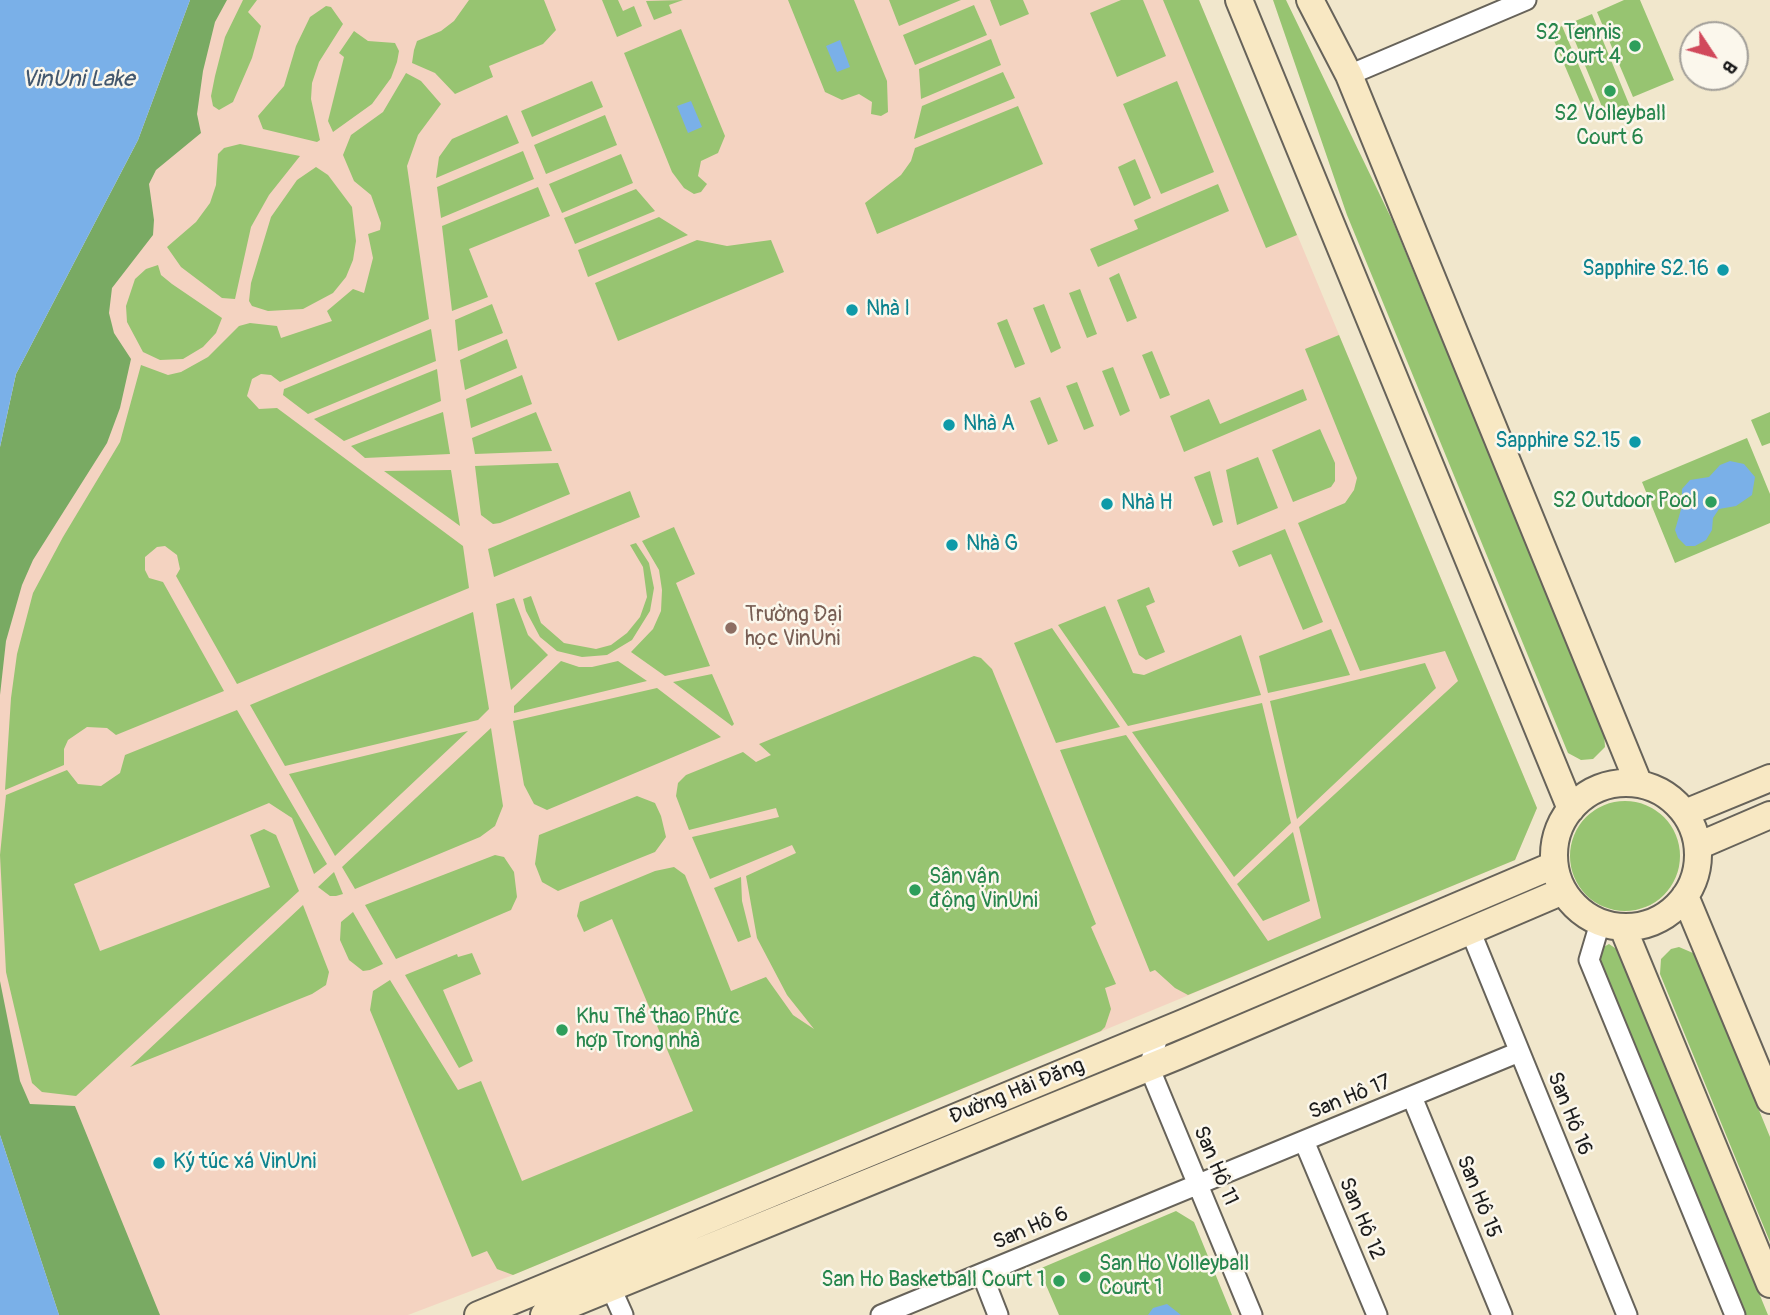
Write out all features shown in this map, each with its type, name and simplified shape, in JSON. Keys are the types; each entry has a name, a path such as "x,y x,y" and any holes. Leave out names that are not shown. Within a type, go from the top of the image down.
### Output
{"main road":[{"path":"1240,0 1571,809"},
{"path":"1310,0 1349,75 1638,782"},
{"path":"1685,813 1770,778"},
{"path":"1638,782 1671,799 1685,813 1698,846 1697,866 1685,896 1668,914 1653,922 1612,925 1584,915 1563,891 1554,865 1554,845 1560,826 1571,809 1589,793 1611,785 1638,782"},
{"path":"1698,846 1770,815"},
{"name":"Đường Hải Đăng","path":"478,1315 1159,1033 1554,865"},
{"name":"Đường Hải Đăng","path":"544,1315 1149,1067 1563,891"},
{"path":"1685,896 1770,1100"},
{"path":"1612,925 1770,1284"},
{"path":"1159,1033 1177,1055"}],"street":[{"path":"1349,75 1525,0"},
{"path":"1612,925 1589,960 1735,1315"},
{"name":"San Hô 16","path":"1469,930 1627,1315"},
{"path":"1149,1067 1159,1033"},
{"name":"San Hô 17","path":"1198,1183 1520,1052"},
{"name":"San Hô 11","path":"1149,1067 1252,1315"},
{"name":"San Hô 15","path":"1412,1097 1502,1315"},
{"name":"San Hô 12","path":"1304,1141 1377,1315"},
{"name":"San Hô 6","path":"881,1315 1198,1183"},
{"path":"601,1263 623,1315"},
{"path":"982,1274 998,1315"}],"shaded area":[{"name":"Trường Đại học VinUni","path":"190,0 1199,0 1537,808 1515,860 513,1275 408,1315 59,1315 0,1135 0,447 138,140"}],"green space":[{"path":"190,0 227,0 215,22 203,71 197,114 201,133 156,170 149,184 154,220 153,235 112,288 109,313 114,333 131,359 120,408 107,443 33,560 22,585 6,641 0,695 0,447 16,374 138,140"},
{"path":"243,0 257,0 248,12 261,26 252,58 233,102 219,110 213,106 211,96 215,76 225,37"},
{"path":"469,0 544,0 556,30 543,44 489,66 493,77 455,94 435,73 412,63 417,41 441,31 454,21"},
{"path":"602,0 618,0 623,11 634,6 642,26 617,37"},
{"path":"683,0 669,5 672,13 654,20 646,1"},
{"path":"788,0 854,0 887,81 888,112 881,116 871,114 872,102 859,94 842,100 825,92"},
{"path":"889,0 961,0 899,26"},
{"path":"990,0 1023,0 1029,14 1000,26"},
{"path":"1121,0 1143,0 1166,56 1117,77 1090,13"},
{"path":"1163,0 1199,0 1297,235 1266,248"},
{"path":"1273,0 1286,0 1393,222 1604,733 1605,747 1593,759 1581,760 1568,753 1347,215"},
{"name":"S2 Tennis Court 4","path":"1624,0 1640,0 1674,80 1633,97 1597,12"},
{"path":"974,5 987,35 915,65 903,35"},
{"path":"326,6 331,7 343,24 319,62 312,83 311,99 320,140 317,142 263,129 258,116 284,86 296,46 310,17"},
{"path":"1592,14 1631,109 1607,119 1568,24"},
{"path":"1562,26 1599,113 1587,118 1550,31"},
{"path":"681,29 725,136 718,153 701,161 698,176 707,184 701,192 694,194 684,188 672,172 624,53"},
{"path":"354,31 368,41 395,43 399,51 397,62 391,78 372,104 333,132 328,121 344,57 339,53"},
{"path":"991,39 1001,65 921,99 919,69"},
{"path":"1003,72 1015,98 914,139 922,106"},
{"path":"406,73 421,81 441,104 418,135 407,166 429,319 280,382 271,375 261,374 252,379 247,396 259,409 277,408 463,546 469,588 237,684 176,576 180,569 177,555 165,546 157,547 145,557 145,570 149,578 163,582 224,691 116,735 107,728 87,727 68,740 64,749 64,765 5,790 11,698 17,654 33,593 120,442 141,365 168,375 181,372 208,357 239,326 250,323 277,326 281,338 332,321 327,311 353,289 364,293 373,258 368,234 380,230 381,223 371,195 354,181 343,155 351,135 383,112"},
{"path":"592,81 603,107 532,137 521,111"},
{"path":"1177,81 1214,172 1161,194 1123,104"},
{"path":"1018,106 1043,164 877,234 865,203 901,175 911,161 915,148"},
{"path":"507,115 519,143 436,178 439,157 452,139"},
{"path":"605,115 617,145 546,174 534,145"},
{"path":"240,144 300,156 269,195 251,227 235,299 222,298 181,267 167,247 196,222 210,203 216,185 218,154 224,148"},
{"path":"523,151 534,179 441,218 437,187"},
{"path":"621,154 633,183 562,213 549,184"},
{"path":"1135,159 1151,198 1134,206 1118,167"},
{"path":"316,167 328,175 352,207 356,241 353,260 346,277 333,293 303,309 268,311 252,306 249,301 251,283 271,217 297,180"},
{"path":"1218,184 1229,211 1098,267 1090,249 1138,229 1134,220"},
{"path":"538,187 550,216 469,249 488,297 452,311 442,226"},
{"path":"636,189 655,211 575,244 564,218"},
{"path":"659,217 688,235 588,277 578,250"},
{"path":"697,240 727,246 771,240 784,272 618,341 595,283"},
{"path":"158,265 161,275 222,318 216,333 203,347 183,359 160,360 143,352 127,322 126,306 135,279 146,269"},
{"path":"1119,273 1137,318 1127,322 1109,278"},
{"path":"1080,289 1097,334 1087,338 1069,293"},
{"path":"492,304 503,333 458,351 455,320"},
{"path":"1044,304 1061,348 1051,353 1033,308"},
{"path":"1007,319 1025,364 1015,368 997,323"},
{"path":"431,329 436,361 308,414 283,395 284,389"},
{"path":"1339,335 1537,808 1515,860 1188,995 1175,988 1155,970 1150,972 1060,750 1126,735 1268,941 1321,918 1299,827 1458,681 1445,651 1360,671 1298,523 1345,503 1354,490 1357,478 1305,349"},
{"path":"507,339 517,368 465,390 460,360"},
{"path":"1152,351 1170,395 1160,399 1142,355"},
{"path":"1113,367 1130,411 1120,416 1102,371"},
{"path":"437,369 441,401 344,441 314,419"},
{"path":"522,375 532,404 471,428 466,399"},
{"path":"1077,382 1094,426 1084,430 1066,386"},
{"path":"1303,389 1307,400 1184,452 1170,416 1209,399 1220,424"},
{"path":"1040,397 1058,441 1048,445 1030,401"},
{"path":"443,412 450,454 365,458 351,446"},
{"path":"536,412 552,451 475,454 472,438"},
{"path":"1770,412 1770,443 1762,446 1751,420"},
{"path":"1320,429 1335,463 1335,481 1331,487 1293,502 1272,450"},
{"path":"1747,438 1770,494 1770,523 1675,563 1642,482"},
{"path":"1258,457 1278,508 1237,525 1226,470"},
{"path":"558,463 570,494 500,523 493,524 481,515 475,466"},
{"path":"451,470 460,526 384,471"},
{"path":"1210,471 1223,522 1213,526 1194,477"},
{"path":"630,491 640,517 494,577 488,549"},
{"path":"674,527 695,574 676,583 710,666 665,676 631,652 653,629 661,611 659,570 642,541"},
{"path":"1285,529 1323,622 1303,630 1271,554 1239,567 1232,551"},
{"path":"636,543 649,563 654,588 650,611 632,640 607,655 582,657 557,651 540,637 526,611 523,599 531,596 541,623 564,643 596,649 611,645 627,633 640,617 647,597 643,567 630,545"},
{"path":"1149,587 1155,602 1146,606 1165,652 1146,660 1139,655 1117,600"},
{"path":"514,598 528,635 548,655 511,690 496,604"},
{"path":"1105,606 1133,673 1144,675 1241,635 1261,695 1128,726 1058,625"},
{"path":"473,612 489,709 478,720 285,766 250,705"},
{"path":"1052,628 1120,727 1056,743 1014,643"},
{"path":"1331,629 1350,675 1268,693 1259,656"},
{"path":"974,656 981,658 992,669 1096,924 1091,927 1116,984 1105,988 1111,1009 1105,1027 1101,1031 513,1275 497,1269 487,1251 472,1257 370,1010 373,991 390,980 458,1090 481,1081 522,1181 693,1111 612,919 584,932 577,916 580,902 655,871 674,867 685,875 731,991 766,977 793,1015 814,1029 787,995 757,938 746,876 796,853 792,845 710,879 692,837 779,817 776,808 689,830 676,796 678,783 686,775 743,752 756,762 771,755 759,744"},
{"path":"561,661 579,667 592,667 618,661 647,681 514,713 514,706"},
{"path":"1425,663 1436,688 1297,819 1270,701"},
{"path":"712,674 734,724 732,726 673,682"},
{"path":"657,688 721,737 547,810 534,804 524,785 513,721"},
{"path":"1262,703 1291,823 1234,877 1132,732"},
{"path":"237,710 327,864 314,874 292,818 269,803 74,884 100,951 270,887 250,835 264,829 276,835 299,891 76,1096 42,1092 32,1083 6,972 0,855 6,795 67,770 78,784 101,786 120,773 125,755"},
{"path":"491,728 503,806 495,826 480,837 355,889 342,867"},
{"path":"468,731 335,856 289,774"},
{"path":"637,796 655,803 661,816 666,837 655,852 558,891 542,882 535,864 539,835"},
{"path":"1625,801 1646,805 1664,817 1676,835 1680,856 1676,877 1664,895 1646,907 1625,911 1604,907 1586,895 1574,877 1570,856 1574,835 1586,817 1604,805"},
{"path":"1293,832 1310,901 1263,921 1237,884"},
{"path":"495,855 504,857 514,872 517,897 511,910 396,959 365,905"},
{"path":"334,872 343,894 330,896 318,887"},
{"path":"741,877 742,901 751,937 738,942 714,888"},
{"path":"303,905 329,972 326,985 312,994 130,1067"},
{"path":"353,912 383,964 370,970 363,971 349,960 340,940 341,922"},
{"path":"1609,944 1618,950 1768,1315 1745,1315 1599,960 1600,949"},
{"path":"1679,947 1693,953 1699,964 1770,1137 1770,1242 1660,974 1661,959 1671,949"},
{"path":"472,953 481,974 443,990 473,1061 459,1068 405,975 457,954 458,957"},
{"path":"0,981 20,1081 30,1104 75,1106 160,1315 59,1315 0,1135"},
{"path":"1176,1211 1194,1222 1232,1315 1059,1315 1039,1269"}],"water":[{"name":"VinUni Lake","path":"0,0 190,0 138,140 16,374 0,447"},
{"path":"840,40 850,67 837,72 826,46"},
{"path":"691,101 702,127 688,133 677,106"},
{"name":"S2 Outdoor Pool","path":"1730,461 1744,464 1755,477 1752,495 1736,506 1719,509 1706,540 1695,546 1686,546 1675,530 1682,506 1682,489 1690,480 1709,477 1720,465"},
{"path":"0,1135 59,1315 0,1315"},
{"path":"1167,1304 1181,1315 1148,1315 1153,1308"}],"place":[{"name":"S2 Tennis Court 4","path":"1635,46"},
{"name":"S2 Volleyball Court 6","path":"1610,91"},
{"name":"Sapphire S2.16","path":"1723,270"},
{"name":"Nhà I","path":"852,310"},
{"name":"Nhà A","path":"949,425"},
{"name":"Sapphire S2.15","path":"1635,442"},
{"name":"S2 Outdoor Pool","path":"1711,502"},
{"name":"Nhà H","path":"1107,504"},
{"name":"Nhà G","path":"952,545"},
{"name":"Trường Đại học VinUni","path":"731,628"},
{"name":"Sân vận động VinUni","path":"915,890"},
{"name":"Khu Thể thao Phức hợp Trong nhà","path":"562,1030"},
{"name":"Ký túc xá VinUni","path":"159,1163"},
{"name":"San Ho Volleyball Court 1","path":"1085,1277"},
{"name":"San Ho Basketball Court 1","path":"1059,1281"}]}
